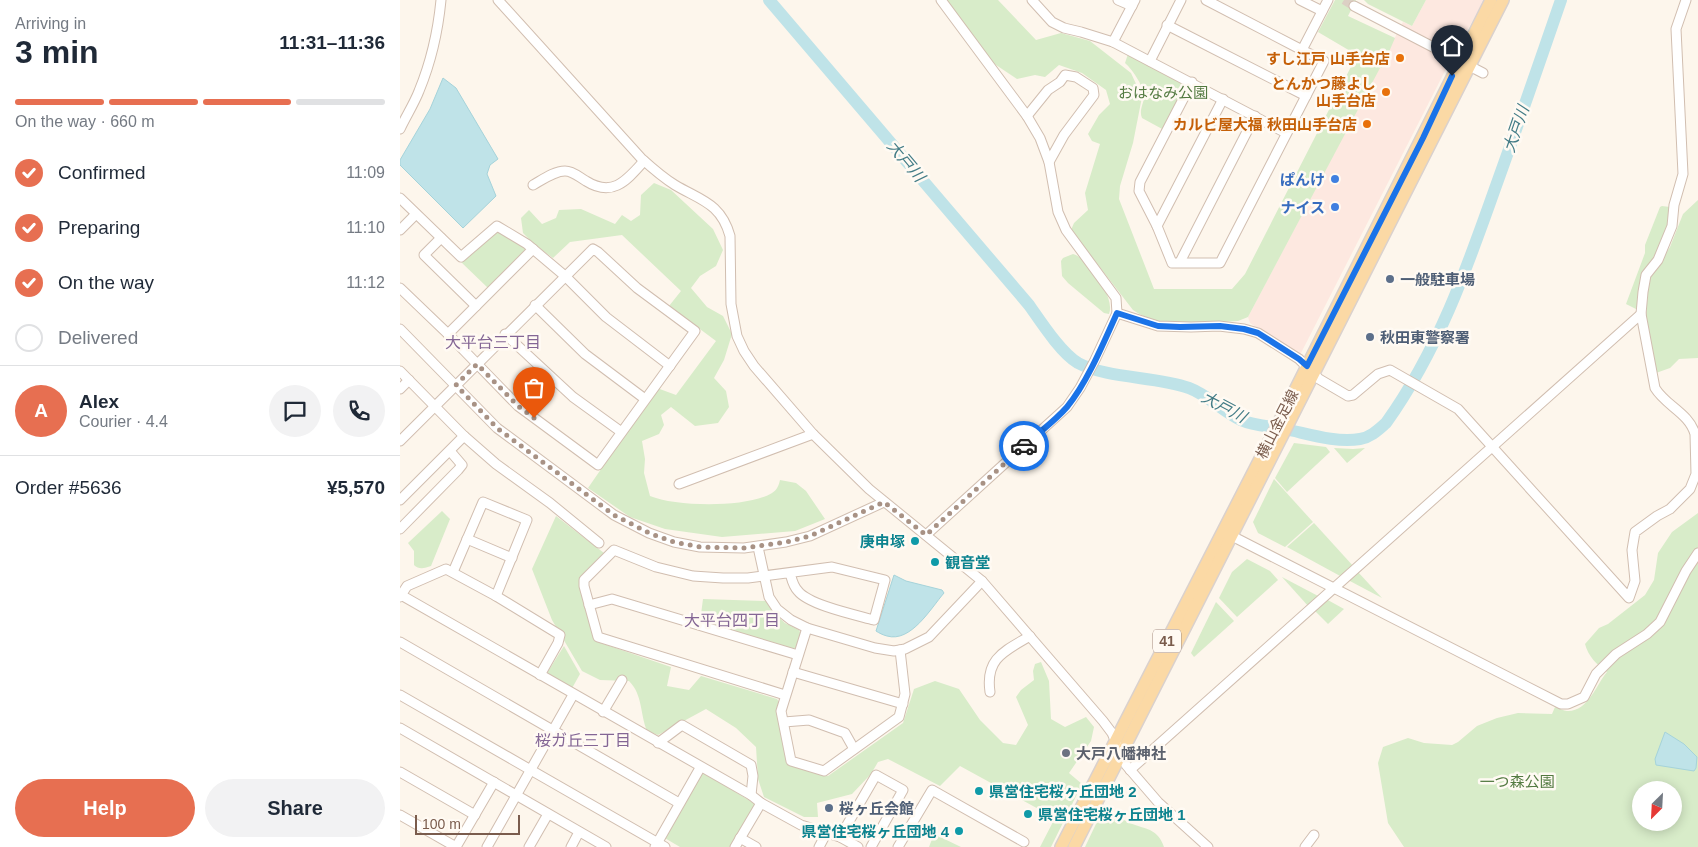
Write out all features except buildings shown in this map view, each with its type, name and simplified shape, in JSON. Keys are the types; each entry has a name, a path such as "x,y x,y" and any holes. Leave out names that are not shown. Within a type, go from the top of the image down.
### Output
{"main road":[{"name":"横山金足線","path":"1465,63 1491,0"},
{"name":"横山金足線","path":"1061,847 1227,534 1310,370 1423,138 1503,0"},
{"name":"横山金足線","path":"1074,847 1121,756 1227,534"}],"street":[{"path":"400,129 419,91 433,49 439,22 441,0"},
{"path":"498,0 644,161 674,184 709,202 727,225 730,236 732,304 737,336 744,352 754,366 813,434 884,502 982,581 1103,721 1112,733 1121,756 1130,770 1158,802 1208,847"},
{"path":"926,535 1067,407 1095,360 1117,313 1116,298 1066,230 1058,212 1049,162 1040,138 1027,116 941,0"},
{"path":"1032,0 1052,22 1112,42 1286,132"},
{"path":"1112,42 1133,3 1118,0"},
{"path":"1150,61 1167,24 1181,0"},
{"path":"1192,82 1140,182 1139,191 1157,226 1172,263 1220,263 1286,132 1324,62 1206,0"},
{"path":"1300,0 1322,11"},
{"path":"1302,50 1328,0"},
{"path":"1117,313 1158,326 1220,326 1258,333 1299,359 1319,379 1348,396 1353,395 1378,374 1390,370 1396,372 1416,386 1458,409 1630,598 1635,581 1632,550 1635,532 1670,509 1690,489 1697,475 1694,427 1689,420 1660,396 1655,388 1641,314 1646,275 1658,260 1666,243 1672,226 1674,205 1684,174 1676,29 1686,0"},
{"path":"1354,6 1483,73"},
{"path":"1167,24 1306,96"},
{"path":"1027,116 1048,90 1060,82 1065,75 1076,77 1093,88 1094,95 1064,135 1049,162"},
{"path":"1157,226 1223,99"},
{"path":"1180,262 1255,116"},
{"path":"533,185 556,172 566,171 599,188 621,185 644,161"},
{"path":"400,198 461,257 497,226 527,244 565,276 606,317 670,366"},
{"path":"400,230 416,214"},
{"path":"441,238 424,255 476,306"},
{"path":"448,334 533,249"},
{"path":"400,288 448,334 477,364 518,406 598,465 620,431 695,331 636,288 593,249 505,334 477,364 400,441"},
{"path":"535,305 585,354 645,399"},
{"path":"1130,770 1641,314"},
{"path":"400,329 497,428 614,515 649,533 674,542 700,547 758,547 810,536 884,502"},
{"path":"505,334 573,397 620,431"},
{"path":"400,371 464,436 496,464 550,503 599,543"},
{"path":"400,389 409,380"},
{"path":"679,484 813,434"},
{"path":"400,500 464,436"},
{"path":"400,529 462,465 450,451"},
{"path":"453,572 483,502 527,520 496,596"},
{"path":"1227,534 1335,587 1561,704 1568,704 1584,697 1596,674 1616,654 1660,622 1686,570 1698,552"},
{"path":"467,539 512,558"},
{"path":"758,547 769,597 777,609 791,620 807,628 875,648 894,651 929,638 982,581"},
{"path":"785,695 598,637 584,580 614,550 656,567 694,576 723,578 764,576 832,567 885,580 874,620 808,600 798,592 792,582 790,573"},
{"path":"540,675 558,643 560,635 496,596 446,569 407,586 400,596 761,803 801,825 840,837 854,846"},
{"path":"589,605 612,599 798,655"},
{"path":"807,628 785,695 782,711 791,761 824,771 899,717 905,694 900,650"},
{"path":"990,692 989,674 995,660 1002,653 1030,636"},
{"path":"400,642 679,803"},
{"path":"793,672 902,704"},
{"path":"603,712 622,680"},
{"path":"400,695 659,846 679,803 700,768"},
{"path":"487,847 574,695"},
{"path":"784,722 809,720 844,733 854,749"},
{"path":"658,743 682,725 751,766 753,776 750,795"},
{"path":"400,728 606,847"},
{"path":"400,772 475,815"},
{"path":"840,837 876,775 903,790 871,847"},
{"path":"400,815 456,847 494,782"},
{"path":"898,847 932,790 1024,842"},
{"path":"735,847 761,803"},
{"path":"529,847 548,814"},
{"path":"571,847 580,832"},
{"path":"819,847 827,832"},
{"path":"1306,847 1314,835"},
{"path":"740,838 756,847"}],"shaded area":[{"path":"1426,0 1484,0 1445,71 1300,355 1287,349 1250,323 1248,317 1403,22 1412,26"}],"green space":[{"path":"946,0 998,0 1036,40 1061,33 1090,41 1131,73 1142,97 1133,143 1120,186 1119,199 1154,289 1232,289 1245,274 1357,55 1318,32 1335,0 1356,0 1348,16 1395,38 1382,68 1380,68 1248,317 1238,321 1170,323 1144,317 1133,310 1071,230 1074,223 1088,210 1085,193 1100,144 1092,141 1088,134 1099,115 1110,104 1106,90 1082,73 1059,65 1045,77 1035,75 1017,79 993,63"},
{"path":"1364,0 1426,0 1412,26 1368,4"},
{"name":"おはなみ公園","path":"1128,54 1187,83 1164,130 1142,118 1143,89 1138,79 1125,63"},
{"path":"654,183 671,190 713,229 723,250 716,266 700,276 691,288 707,307 723,316 732,334 724,360 714,378 726,391 729,407 718,423 695,426 671,407 661,415 664,425 659,434 642,441 645,459 644,473 650,496 662,500 694,504 730,503 761,498 772,493 778,487 780,480 796,483 806,491 825,519 795,531 722,537 665,529 630,517 588,488 657,388 676,395 716,341 669,306 681,291 622,235 570,242 553,258 535,245 523,233 521,218 529,210 542,224 556,218 559,210 581,209 615,224 622,215 631,221 640,215 641,195"},
{"path":"1698,200 1698,358 1679,359 1670,368 1656,373 1646,315 1649,279 1670,247 1683,214"},
{"path":"1662,206 1670,207 1671,209 1665,239 1636,309 1626,304 1645,253 1645,245"},
{"path":"495,231 501,232 526,247 527,252 489,289 461,262"},
{"path":"1073,254 1086,262 1099,279 1108,298 1109,314 1104,313 1062,276 1061,261 1063,258"},
{"path":"1294,443 1326,447 1330,452 1287,492 1275,478"},
{"path":"1334,448 1353,449 1365,448 1347,463"},
{"path":"1274,479 1313,522 1285,547 1258,533 1253,522"},
{"path":"442,511 450,519 431,566 418,568 414,565 414,551 408,543"},
{"name":"一つ森公園","path":"1698,513 1698,847 1404,847 1388,823 1378,763 1383,747 1408,738 1424,743 1452,745 1477,726 1497,718 1518,713 1552,714 1555,707 1567,711 1581,707 1591,697 1607,672 1593,660 1585,644 1599,628 1608,624 1645,595 1654,580 1658,553 1672,532"},
{"path":"556,516 604,553 579,582 595,641 671,667 667,686 689,690 701,676 777,699 781,705 790,764 828,776 903,723 914,689 935,681 959,689 980,720 1003,743 1016,745 1028,725 1016,697 1021,690 1034,680 1033,671 1035,664 1041,662 1049,681 1051,719 1065,727 1086,717 1094,727 1091,741 1069,773 1082,784 1051,847 1040,847 1055,818 960,766 940,786 888,759 878,762 871,774 852,794 817,803 818,817 804,817 764,797 758,779 756,747 736,728 706,709 658,735 647,731 634,686 629,681 600,680 582,671 552,620 532,569"},
{"path":"1314,523 1354,567 1342,577 1287,547"},
{"path":"1247,559 1270,571 1278,580 1237,617 1219,598 1232,572"},
{"path":"1357,571 1382,598 1348,580"},
{"path":"1282,577 1320,597 1309,607"},
{"path":"703,599 766,601 774,613 785,623 799,630 801,634 798,646 792,650 700,622"},
{"path":"1326,599 1344,609 1328,624 1314,610"},
{"path":"1216,602 1234,621 1194,657 1191,653"},
{"path":"564,646 580,674 571,690 550,677 547,673"},
{"path":"702,772 757,805 732,847 680,847 663,837"},
{"path":"1105,805 1124,820 1152,831 1161,840 1164,847 1085,847"},
{"path":"934,834 961,847 929,847"}],"water":[{"path":"443,78 456,88 498,159 490,165 487,174 496,196 463,228 400,165 400,160 430,109"},
{"path":"894,575 906,581 942,590 944,593 920,623 896,637 886,636 876,631"},
{"path":"1665,732 1684,744 1697,757 1694,771 1656,765 1655,759"}],"waterway":[{"name":"大戸川","path":"769,0 1029,305 1052,337 1078,363 1103,372 1162,381 1189,388 1246,422 1342,440 1368,437 1386,423 1405,395 1437,337 1463,277 1561,0"}],"tunnel":[{"path":"1344,0 1354,6"}],"way so far":[{"path":"534,418 518,406 477,364 456,385 497,428 614,515 649,533 674,542 700,547 744,548 786,542 810,536 884,502 926,535 1024,446"}],"place":[{"name":"すし江戸 山手台店","path":"1400,58"},
{"name":"とんかつ藤よし 山手台店","path":"1386,92"},
{"name":"カルビ屋大福 秋田山手台店","path":"1367,124"},
{"name":"ぱんけ","path":"1335,179"},
{"name":"ナイス","path":"1335,207"},
{"name":"一般駐車場","path":"1390,279"},
{"name":"秋田東警察署","path":"1370,337"},
{"name":"庚申塚","path":"915,541"},
{"name":"観音堂","path":"935,562"},
{"name":"大戸八幡神社","path":"1066,753"},
{"name":"県営住宅桜ヶ丘団地 2","path":"979,791"},
{"name":"桜ヶ丘会館","path":"829,808"},
{"name":"県営住宅桜ヶ丘団地 1","path":"1028,814"},
{"name":"県営住宅桜ヶ丘団地 4","path":"959,831"}],"district":[{"name":"大平台三丁目","path":"493,342"},
{"name":"大平台四丁目","path":"732,620"},
{"name":"桜ガ丘三丁目","path":"583,740"}],"route":[{"path":"1024,446 1067,407 1095,360 1117,313 1158,326 1220,326 1244,329 1258,333 1307,366 1423,138 1452,76"}]}
